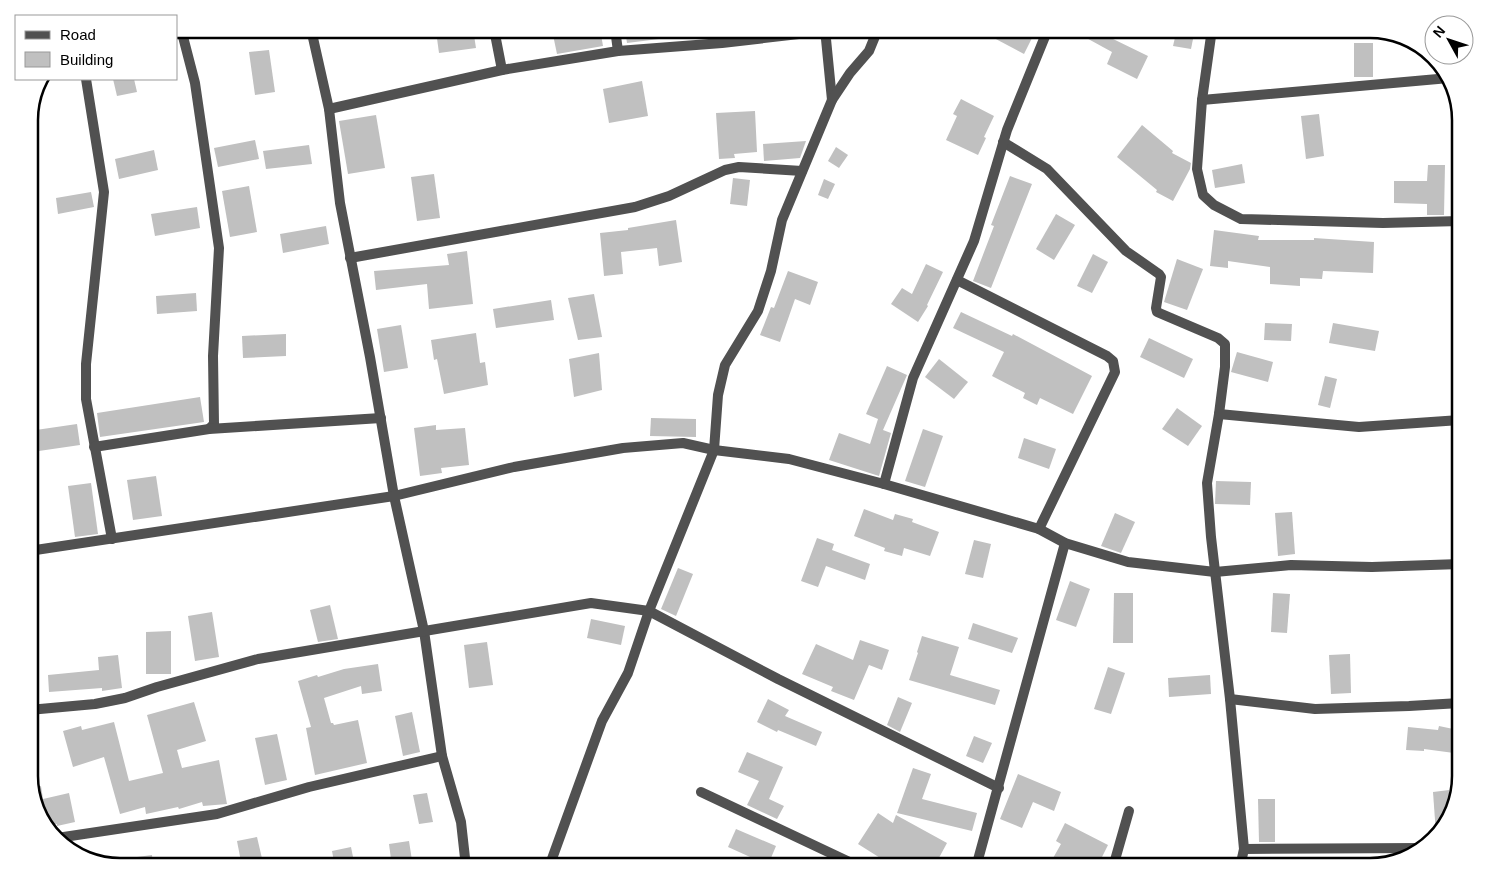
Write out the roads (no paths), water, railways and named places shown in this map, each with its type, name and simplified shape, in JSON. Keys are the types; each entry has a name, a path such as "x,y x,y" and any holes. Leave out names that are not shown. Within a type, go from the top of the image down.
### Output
{"street":[{"path":"183,38 194,83 219,248 213,356 214,424 209,429"},
{"path":"313,38 329,109 340,203 370,357 394,496 424,631 442,756 461,822 465,858"},
{"path":"496,38 502,70"},
{"path":"616,38 618,51"},
{"path":"329,109 502,70 618,51 762,38"},
{"path":"826,38 832,100"},
{"path":"552,858 602,721 628,673 649,611 714,450 718,395 725,365 758,311 771,272 782,220 832,100 850,73 869,51 874,38"},
{"path":"884,484 913,378 974,241 1007,130 1044,38"},
{"path":"1211,38 1202,100 1197,169 1203,195 1214,205 1241,219 1383,223 1451,221"},
{"path":"1202,100 1441,79"},
{"path":"86,80 104,192 86,364 86,399 112,540"},
{"path":"1003,142 1047,169 1126,251 1159,274 1161,277 1157,312 1218,338 1225,344 1225,367 1219,414 1207,483 1230,699 1244,849 1242,858"},
{"path":"350,258 635,207 669,196 725,170 739,167 802,171"},
{"path":"957,280 1107,356 1112,361 1115,372 1039,529"},
{"path":"1219,414 1360,427 1451,421"},
{"path":"94,447 209,429 381,418"},
{"path":"38,550 394,496 514,467 623,448 683,443 714,450 790,460 884,484 1039,529 1065,543 1128,562 1215,572 1290,565 1372,567 1452,564"},
{"path":"979,858 1065,543"},
{"path":"38,709 95,704 124,698 258,659 591,603 649,611 778,679 999,788"},
{"path":"1230,699 1315,709 1452,703"},
{"path":"64,837 217,814 309,787 442,756"},
{"path":"701,792 841,858"},
{"path":"1116,858 1129,811"},
{"path":"1244,849 1410,848"}]}
